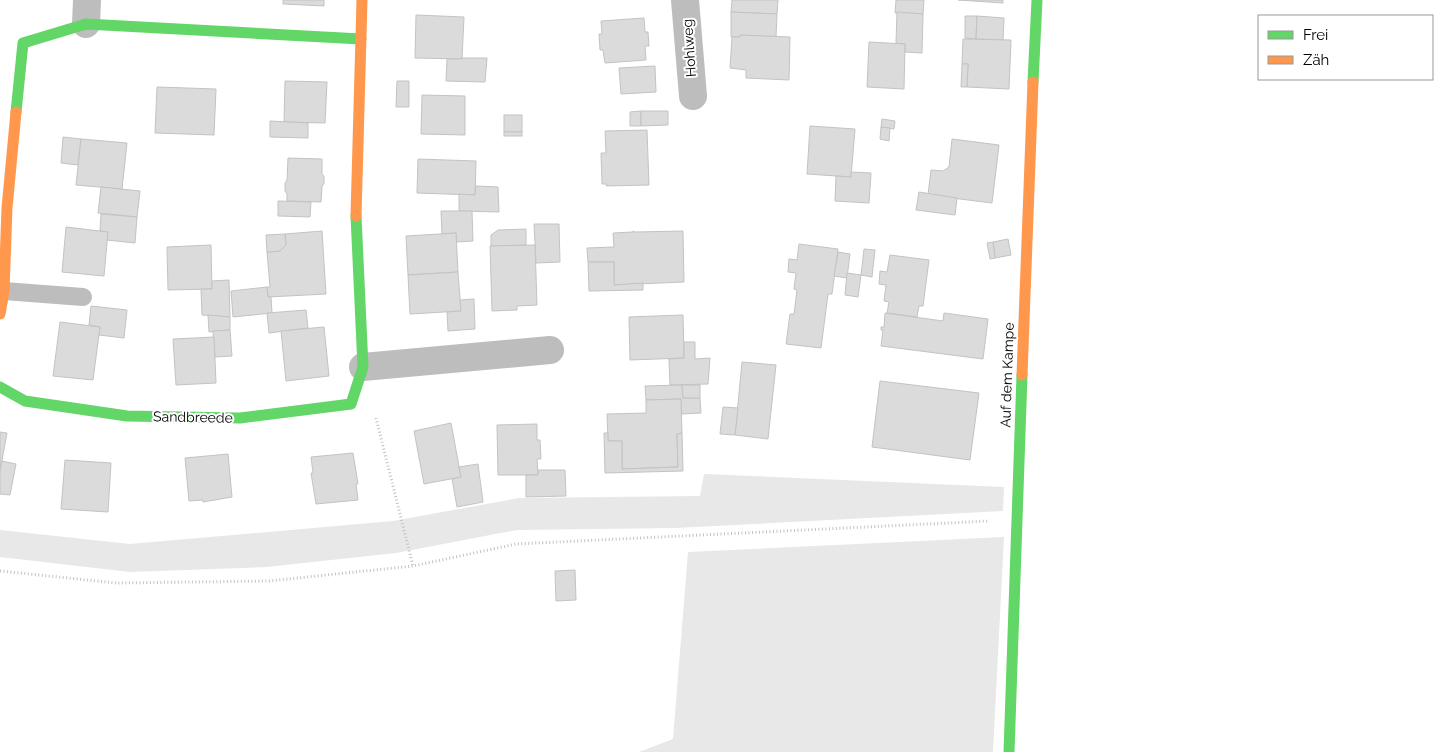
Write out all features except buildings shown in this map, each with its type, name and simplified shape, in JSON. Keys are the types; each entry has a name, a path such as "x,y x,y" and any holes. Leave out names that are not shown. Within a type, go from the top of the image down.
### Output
{"street":[{"path":"362,0 356,233 359,380 550,350"},
{"name":"Hohlweg","path":"685,0 693,96"},
{"name":"Auf dem Kampe","path":"1010,752 1030,129 1037,0"},
{"path":"0,314 4,291 8,208 23,43 86,12 361,39"},
{"name":"Sandbreede","path":"0,387 25,401 127,416 240,418 351,404 359,380"}],"lane":[{"path":"4,291 83,297"}],"path":[{"path":"359,380 376,416 413,566"},
{"path":"0,571 116,583 269,581 413,566 516,544 1017,519"}],"shaded area":[{"path":"704,474 1004,487 1003,511 675,528 517,530 396,553 267,567 130,572 0,557 0,530 130,544 393,521 519,498 700,496"},
{"path":"1004,537 993,752 639,752 673,739 688,552"}],"traffic: fast":[{"path":"1033,82 1037,0"},
{"path":"16,112 23,43 86,24 361,39"},
{"path":"0,387 25,401 127,416 240,418 351,404 363,367 356,216"},
{"path":"1009,752 1022,375"}],"traffic: slow":[{"path":"356,216 362,0"},
{"path":"1022,375 1033,82"},
{"path":"0,314 4,291 7,208 16,112"}]}
